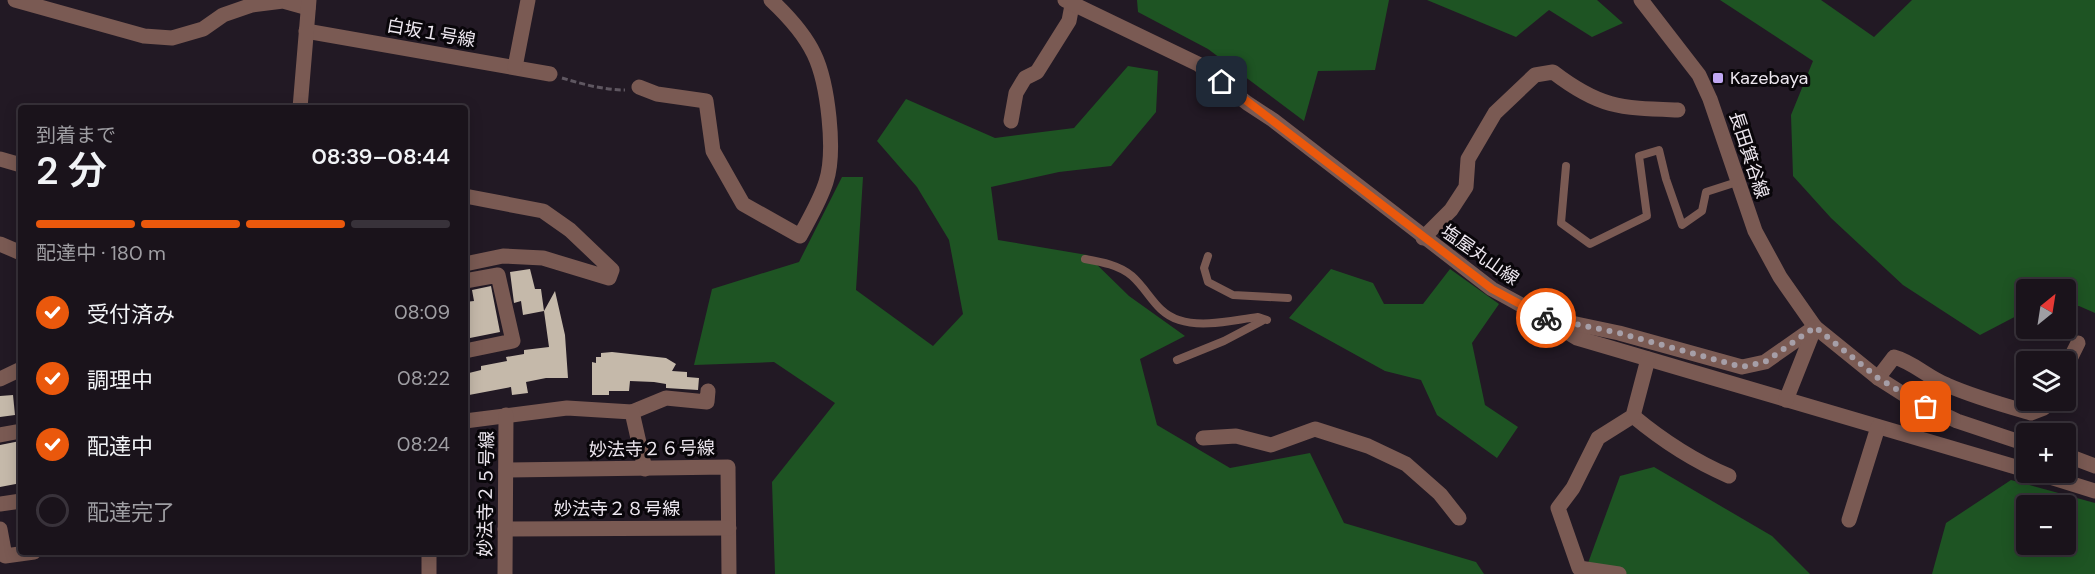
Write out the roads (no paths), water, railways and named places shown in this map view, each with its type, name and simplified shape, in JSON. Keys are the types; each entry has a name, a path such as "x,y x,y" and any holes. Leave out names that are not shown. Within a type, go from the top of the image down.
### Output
{"street":[{"path":"15,0 51,4 144,36 172,38 203,29 223,15 252,5 283,1 309,4 300,105"},
{"path":"515,67 528,0"},
{"path":"639,87 657,94 706,101 713,151 743,204 800,236 819,200 831,160 828,103 814,54 784,12 771,0"},
{"name":"長田箕谷線","path":"1641,0 1699,75 1710,99 1737,182 1767,257 1815,327 1878,378 1948,418 2016,441"},
{"path":"1011,121 1016,93 1024,78 1037,72 1069,21 1070,1"},
{"name":"塩屋丸山線","path":"1070,1 1210,72 1247,103 1273,120 1492,289 1577,338 2016,467"},
{"name":"白坂１号線","path":"306,31 550,74"},
{"path":"1423,238 1451,210 1466,186 1468,159 1495,112 1535,75 1553,72 1600,103 1640,109 1678,110"},
{"path":"0,159 18,164"},
{"path":"468,197 543,211 570,230 612,270 609,278 543,258 504,255 468,263"},
{"path":"0,244 18,252"},
{"path":"468,280 498,275 513,341 468,350"},
{"path":"1544,317 1619,333 1742,367 1765,362 1815,327"},
{"path":"1786,400 1815,327"},
{"path":"2074,351 2078,343"},
{"path":"1878,378 1894,357 1907,360 1918,371 1945,385 2016,408"},
{"path":"1619,574 1579,568 1558,508 1573,488 1598,438 1634,416 1648,359"},
{"path":"0,379 18,370"},
{"path":"468,421 567,408 633,412 666,398 706,402 708,391"},
{"path":"633,412 645,469"},
{"name":"妙法寺２５号線","path":"505,574 506,415"},
{"path":"1634,416 1659,438 1700,464 1729,476"},
{"path":"1849,519 1878,427"},
{"path":"1203,438 1236,436 1271,445 1315,429 1368,446 1406,464 1440,494 1459,518"},
{"path":"0,435 18,432"},
{"path":"2076,459 2095,466"},
{"name":"妙法寺２６号線","path":"506,470 728,467 729,574"},
{"path":"2071,483 2095,490"},
{"path":"0,504 18,501"},
{"name":"妙法寺２８号線","path":"505,529 729,528"},
{"path":"0,529 5,556 18,554"},
{"path":"429,555 429,574"}],"lane":[{"path":"1566,166 1561,223 1590,244 1647,216 1639,156 1659,150 1666,179 1682,225 1702,211 1706,192 1737,182"},
{"path":"1208,256 1204,268 1208,282 1233,295 1288,298"},
{"path":"1085,258 1115,265 1132,276 1160,310 1179,320 1198,324 1258,317 1267,320 1257,322 1224,341 1177,360"}],"place":[{"name":"Kazebaya","path":"1718,78"}]}
